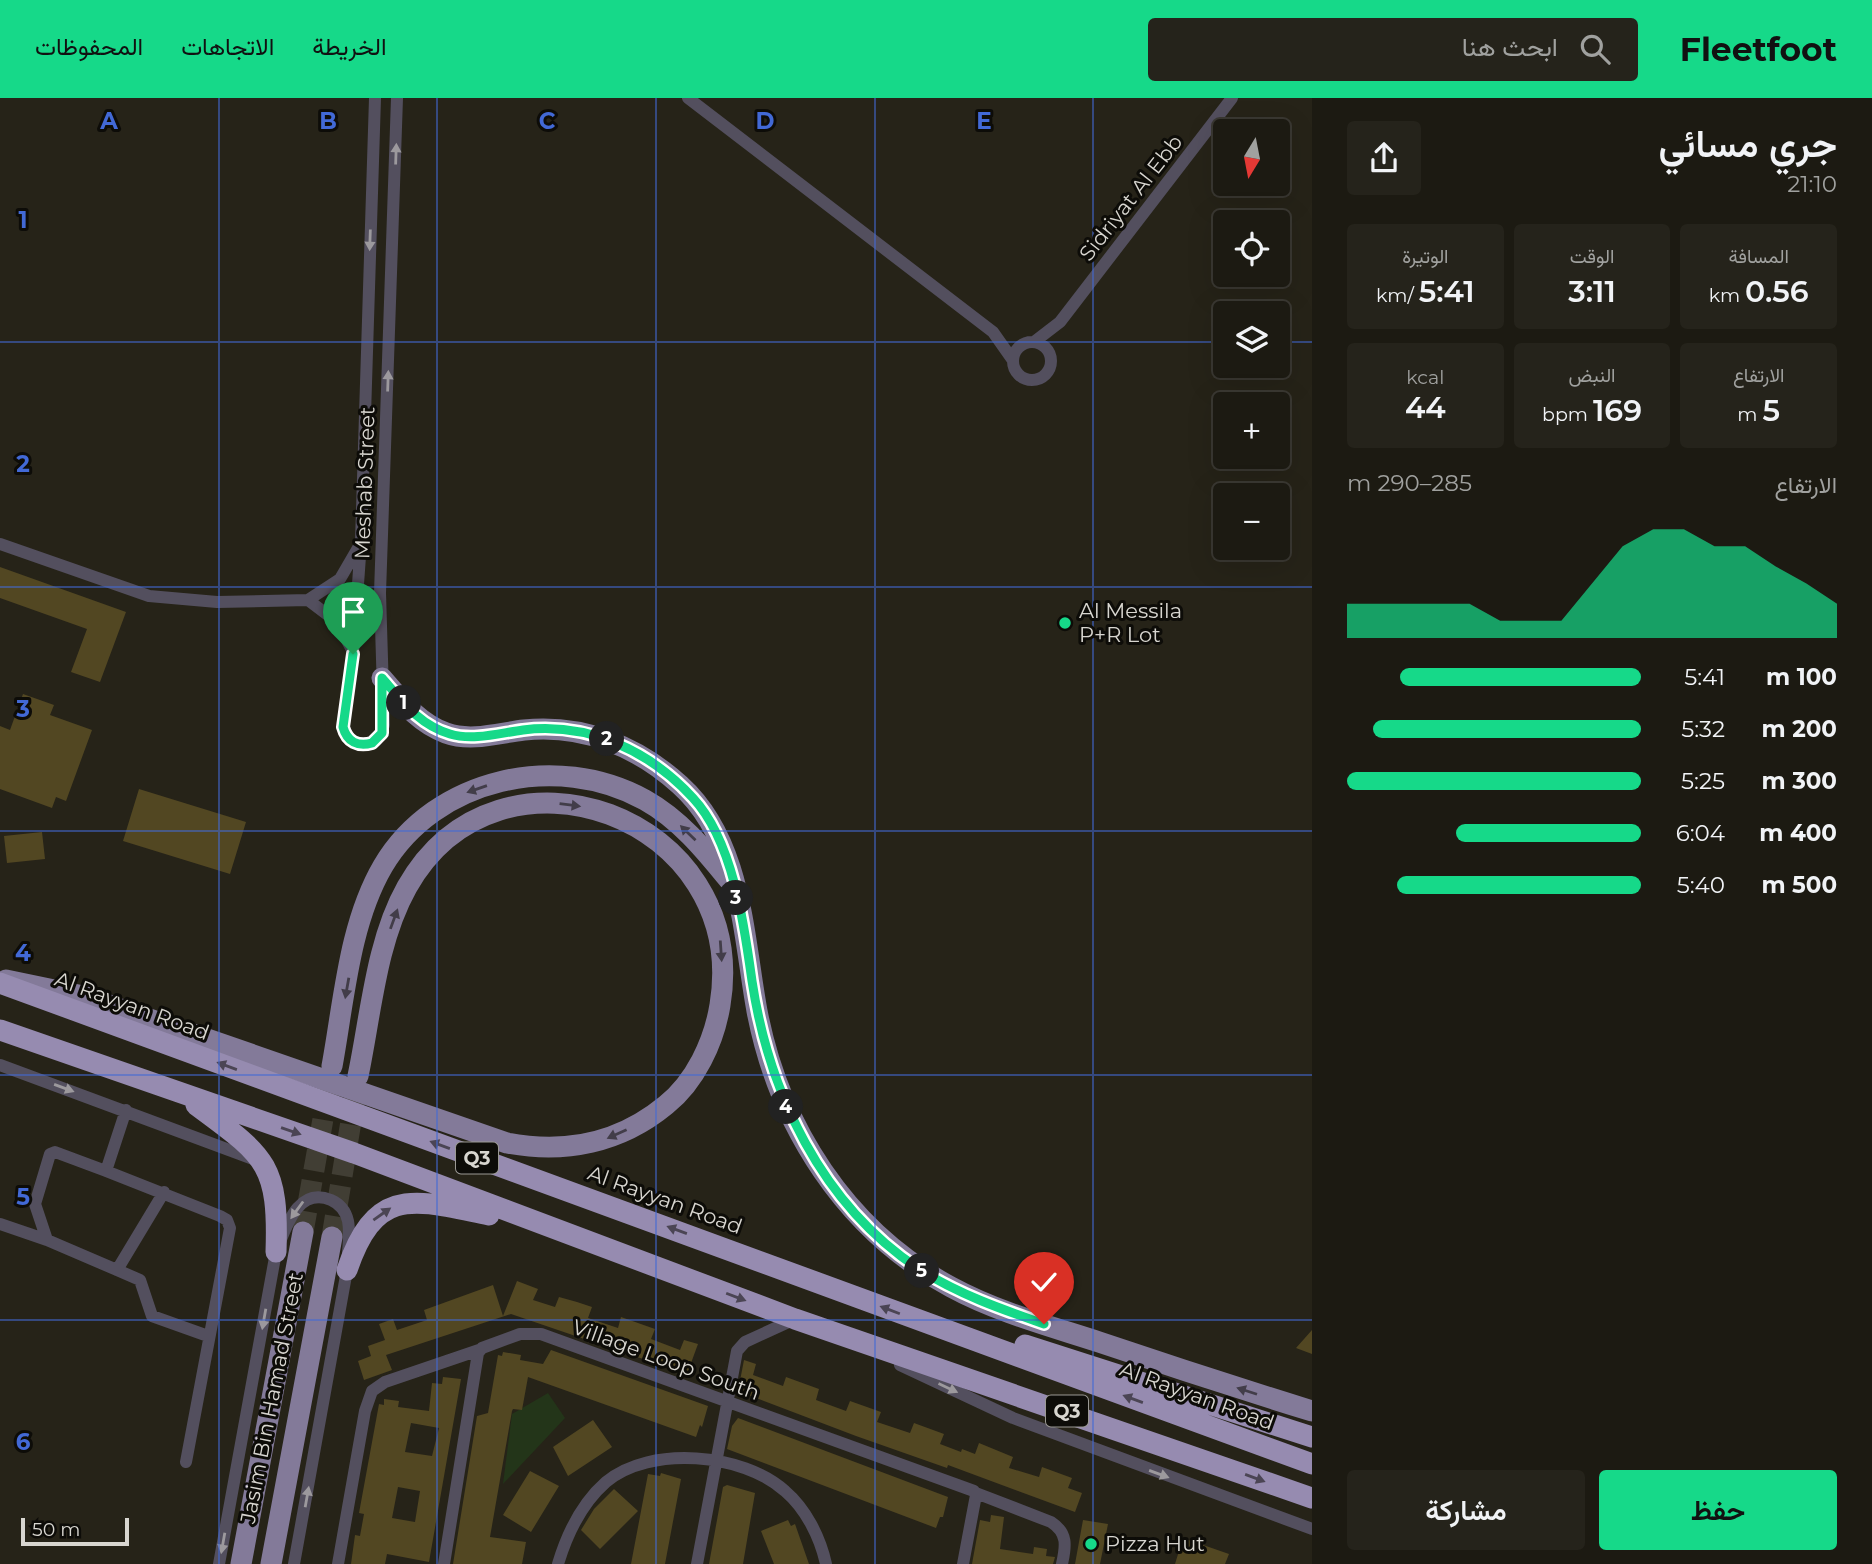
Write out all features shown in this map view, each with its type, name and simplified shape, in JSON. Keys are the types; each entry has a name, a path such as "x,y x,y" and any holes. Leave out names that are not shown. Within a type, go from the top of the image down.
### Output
{"highway":[{"name":"Al Rayyan Road","path":"0,981 1312,1464"},
{"name":"Q3","path":"0,1030 354,1153 795,1319 1312,1498"},
{"path":"181,1093 237,1135 263,1164 276,1194 276,1252"},
{"path":"346,1270 354,1247 374,1218 407,1202 435,1204 557,1230"},
{"path":"954,1334 987,1335 1019,1343 1312,1437"}],"main road":[{"path":"382,678 419,719 449,734 469,737 526,730 567,730 604,737 627,747 669,775 699,805 723,848 747,940 756,1007 768,1060 783,1100 812,1156 851,1208 918,1268 961,1293 1044,1324 1312,1411"},
{"path":"332,1066 349,972 371,889 393,851 412,830 435,810 460,796 495,783 529,777 579,778 616,787 670,816 697,842 732,884"},
{"path":"0,981 34,984 83,996 508,1143 548,1148 584,1145 625,1132 672,1101 685,1086 712,1037 721,999 720,939 695,880 670,850 655,837 620,817 600,810 558,804 537,805 496,812 478,820 429,856 405,890 390,929 376,984 358,1076"},
{"path":"812,1156 817,1177 860,1233 886,1258 927,1289 966,1309 1174,1386 1219,1406"},
{"name":"Jasim Bin Hamad Street","path":"241,1564 303,1232"},
{"name":"Jasim Bin Hamad Street","path":"271,1564 332,1237"}],"street":[{"name":"Meshab Street","path":"375,98 361,542 353,654 343,727 355,743 372,743 382,733 380,593 397,98"},
{"path":"688,98 993,332 1012,359 1018,375 1034,380 1049,369 1050,354 1029,343 993,332"},
{"name":"Sidriyat Al Ebb","path":"1029,343 1060,321 1232,98"},
{"name":"Sidriyat Al Ebb","path":"1050,354 1060,321"},
{"path":"1012,359 1029,343"},
{"path":"0,544 149,597 217,602 308,600 340,579 361,542"},
{"path":"308,600 337,622 353,654"},
{"path":"0,1065 263,1164"},
{"path":"106,1171 126,1111"},
{"path":"47,1240 35,1204 50,1154 55,1152 164,1192 227,1220 230,1227 186,1462"},
{"path":"117,1270 164,1192"},
{"name":"Jasim Bin Hamad Street","path":"219,1564 276,1252 298,1206 311,1197 328,1199 341,1208 348,1222 346,1270"},
{"path":"0,1224 47,1240 140,1280 152,1316 208,1336"},
{"path":"295,1564 346,1270"},
{"path":"698,1564 737,1351 745,1342 795,1319"},
{"path":"820,1327 1013,1418 1312,1528"},
{"name":"Village Loop South","path":"338,1564 365,1410 372,1391 385,1382 520,1334 534,1332 1051,1521 1060,1528 1066,1544 1062,1564"},
{"path":"444,1564 479,1350"},
{"path":"558,1564 581,1512 607,1482 623,1471 660,1458 679,1457 717,1462 752,1471 786,1491 812,1525 826,1564"},
{"path":"963,1564 976,1493"}],"green space":[{"path":"548,1393 565,1418 503,1484 512,1414"}],"building":[{"path":"0,567 126,612 100,682 71,672 87,629 0,598"},
{"path":"23,694 54,705 50,715 92,730 66,801 56,797 52,808 0,789 0,726 10,730"},
{"path":"139,789 246,822 230,874 123,841"},
{"path":"42,832 45,859 7,863 4,836"},
{"path":"517,1281 538,1289 533,1300 555,1307 559,1297 592,1307 588,1318 618,1328 621,1317 655,1329 651,1339 680,1350 684,1340 698,1344 687,1374 511,1314 386,1355 392,1370 364,1380 358,1361 371,1356 368,1346 385,1340 379,1324 393,1319 397,1330 427,1320 424,1310 493,1285 503,1316"},
{"path":"1312,1330 1312,1354 1296,1348"},
{"path":"551,1350 708,1406 702,1427 700,1425 696,1437 528,1377 522,1410 512,1411 490,1537 526,1542 522,1564 453,1564 477,1416 488,1413 498,1355 502,1356 503,1352 521,1355 520,1360 543,1364"},
{"path":"744,1360 756,1364 753,1375 783,1386 786,1377 819,1389 816,1400 846,1411 850,1401 881,1412 877,1422 910,1433 914,1423 944,1434 940,1444 961,1452 962,1449 975,1454 979,1443 1013,1457 1009,1468 1039,1477 1042,1467 1072,1478 1068,1488 1082,1493 1075,1512 948,1465 947,1468 856,1436 738,1391"},
{"path":"443,1377 461,1379 429,1562 387,1554 385,1564 351,1564 355,1535 360,1536 364,1514 359,1513 379,1404 384,1405 384,1399 399,1401 398,1407 429,1411 432,1383 442,1384","holes":["411,1423 439,1428 432,1456 405,1452","398,1487 420,1491 415,1522 392,1518"]},
{"path":"738,1418 948,1497 943,1517 940,1517 936,1528 727,1449 732,1426"},
{"path":"593,1420 612,1447 568,1476 553,1447"},
{"path":"530,1471 559,1486 531,1532 503,1515"},
{"path":"661,1473 681,1479 665,1564 631,1564 648,1474 660,1476"},
{"path":"727,1485 755,1493 743,1564 709,1564 723,1487"},
{"path":"614,1489 638,1511 600,1549 581,1530 594,1509"},
{"path":"991,1515 1004,1517 1000,1549 1033,1554 1034,1547 1047,1549 1046,1556 1055,1557 1053,1564 972,1564 980,1520 990,1522"},
{"path":"788,1520 791,1526 795,1524 809,1564 774,1564 761,1531"},
{"name":"Pizza Hut","path":"1083,1520 1108,1524 1100,1564 1075,1564"},
{"path":"1183,1538 1229,1554 1225,1564 1175,1564"}],"tunnel":[{"path":"303,1232 329,1085"},
{"path":"332,1237 355,1097"}],"place":[{"name":"Al Messila P+R Lot","path":"1065,623"},
{"name":"Pizza Hut","path":"1091,1544"}],"route":[{"path":"353,654 343,727 351,741 359,745 376,741 382,733 382,678 419,719 449,734 469,737 526,730 579,731 604,737 627,747 681,786 706,815 723,848 747,940 756,1007 768,1060 794,1124 812,1156 832,1185 865,1223 890,1247 918,1268 975,1299 1044,1324"}]}
